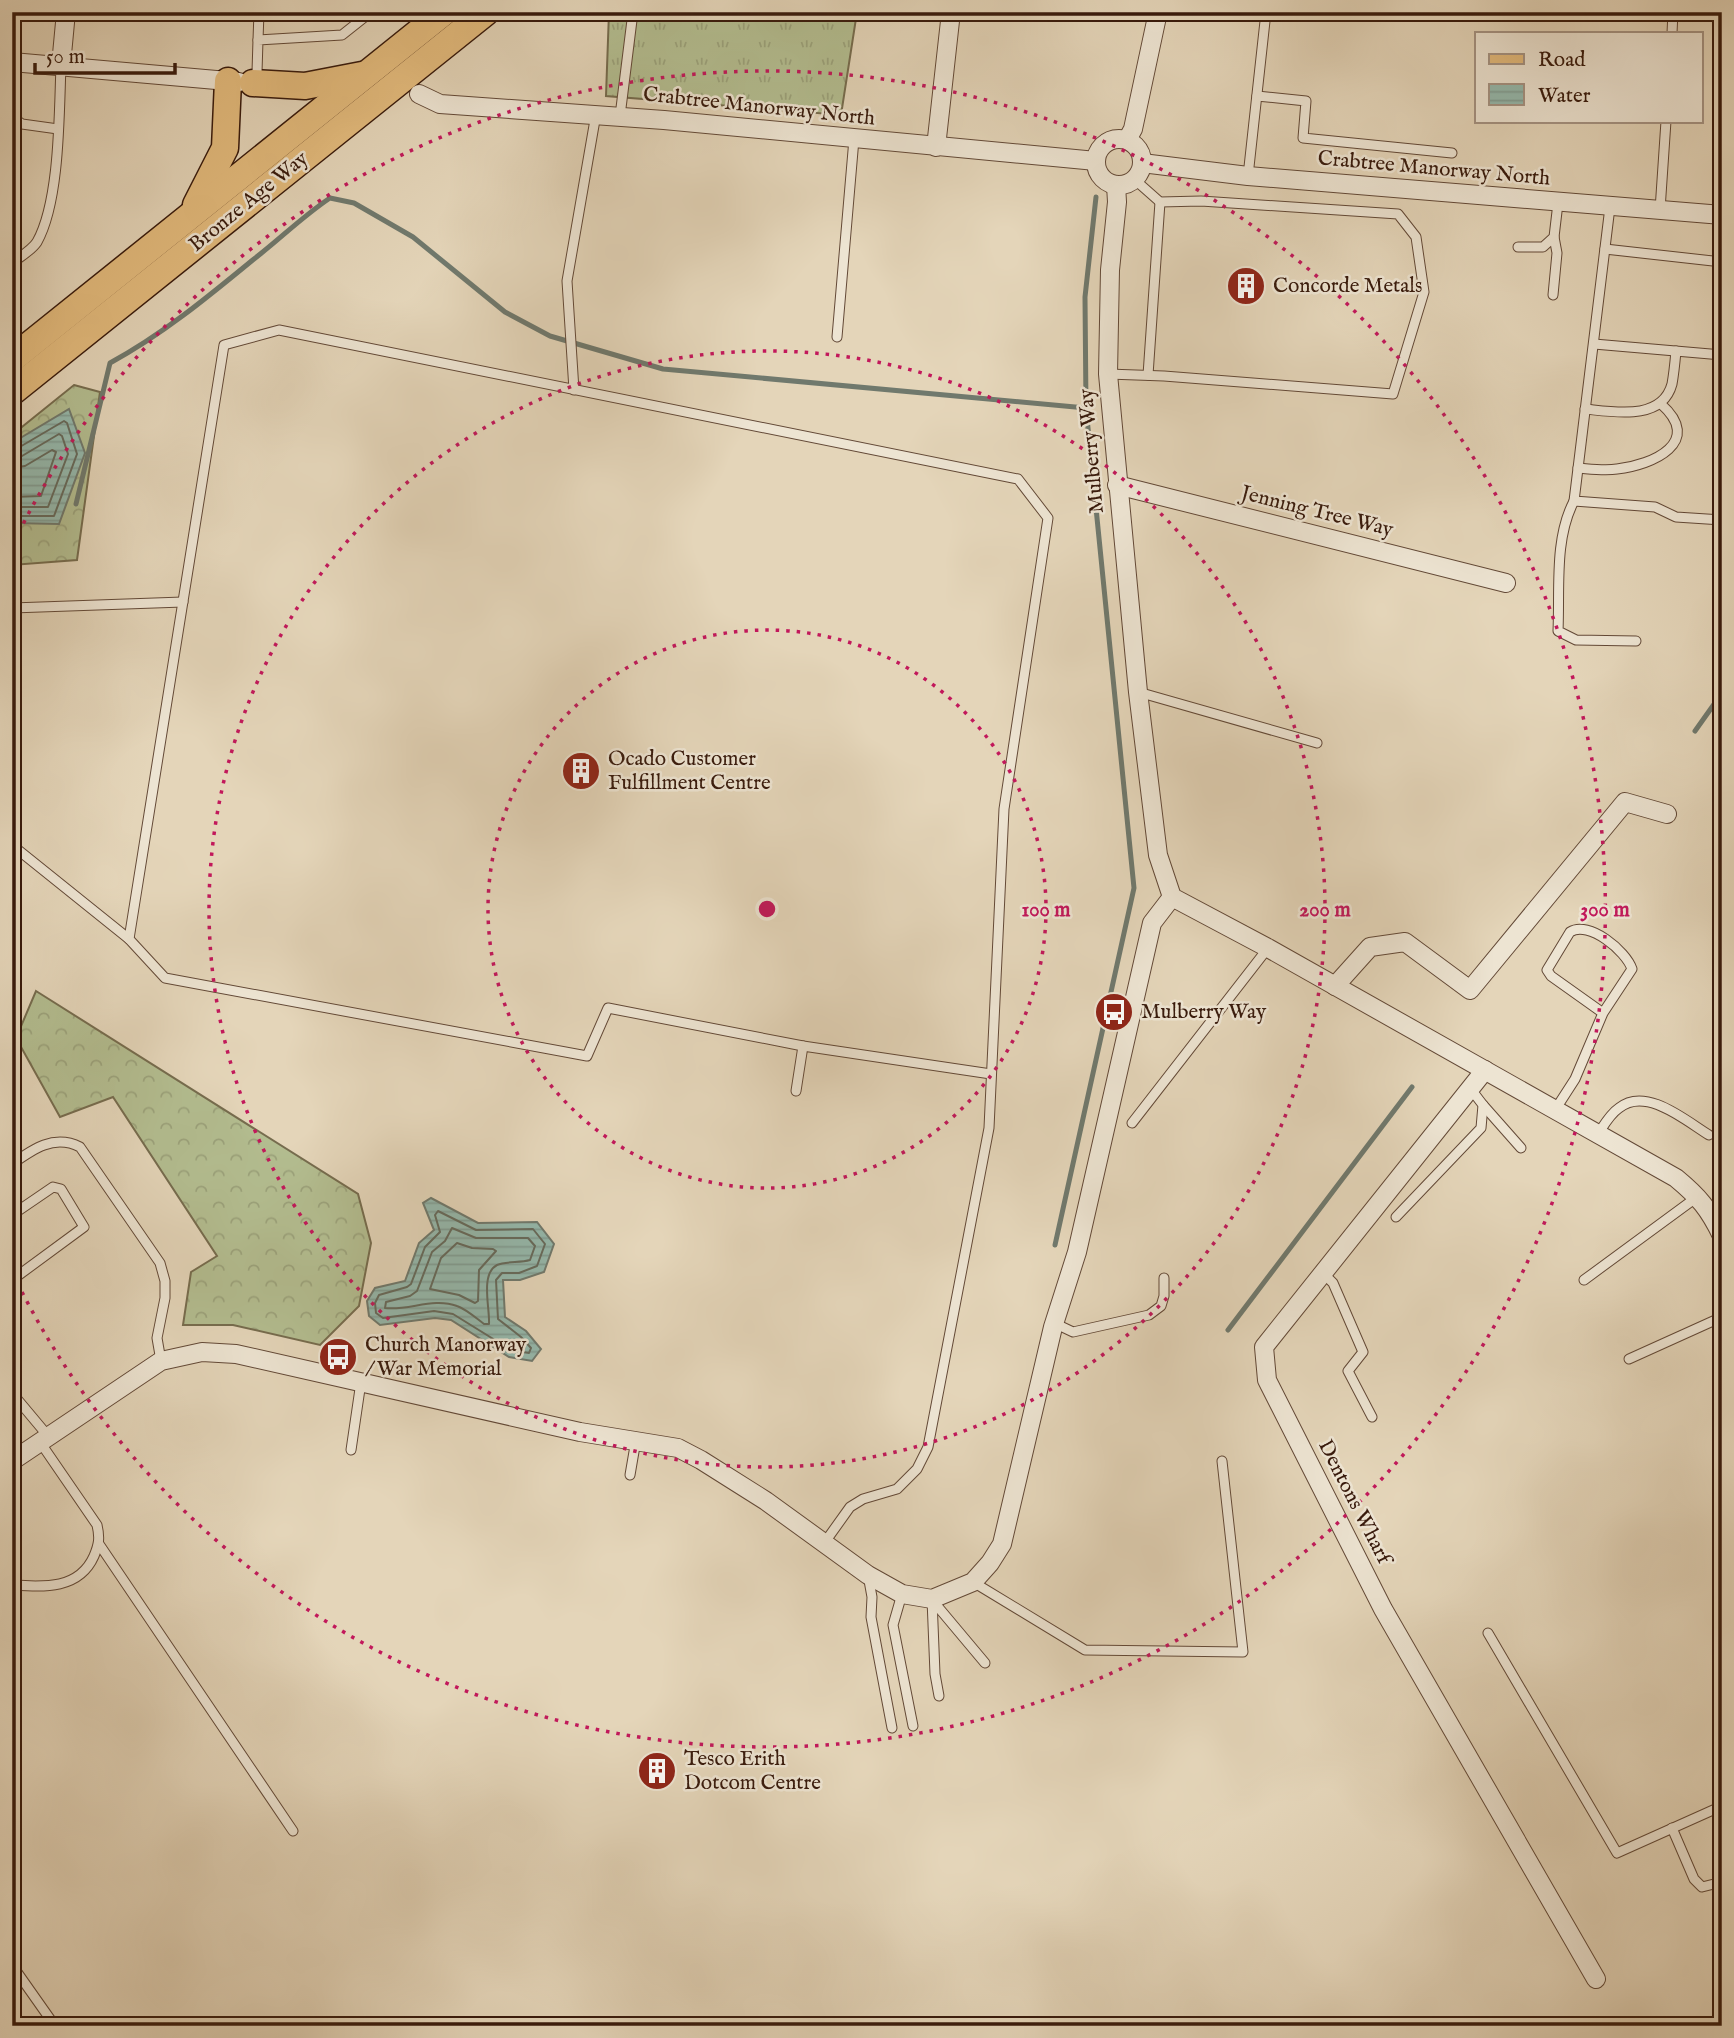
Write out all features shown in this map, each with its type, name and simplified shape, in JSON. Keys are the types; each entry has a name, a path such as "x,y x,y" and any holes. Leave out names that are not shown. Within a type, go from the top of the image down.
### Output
{"main road":[{"name":"Bronze Age Way","path":"12,359 443,12"},
{"name":"Bronze Age Way","path":"12,392 486,12"},
{"path":"190,215 225,148 240,82 305,86 365,74"}],"street":[{"path":"61,65 65,12"},
{"path":"936,147 951,12"},
{"path":"1127,140 1133,129 1158,12"},
{"path":"12,62 240,82"},
{"name":"Crabtree Manorway North","path":"419,94 440,104 620,116 1096,161"},
{"path":"1116,185 1104,179 1098,171 1096,161 1102,146 1111,140 1127,140 1139,149 1138,171"},
{"name":"Crabtree Manorway North","path":"1116,185 1124,184 1138,171 1248,176 1722,215"},
{"name":"Mulberry Way","path":"1116,185 1117,202 1110,270 1108,374 1138,692 1158,855 1172,898"},
{"name":"Jenning Tree Way","path":"1118,485 1506,583"},
{"path":"1335,986 1370,947 1405,942 1470,990 1625,802 1667,814"},
{"path":"12,1461 161,1361 202,1352 236,1354 580,1432 677,1448 701,1460 825,1542 869,1575 902,1594 932,1599 973,1581 990,1563 1002,1544 1054,1323 1077,1252 1152,923 1172,898 1268,948 1676,1178 1698,1196 1720,1227"},
{"name":"Dentons Wharf","path":"1485,1070 1264,1347 1267,1380 1383,1609 1596,1979"}],"lane":[{"path":"240,82 257,72 259,12"},
{"path":"258,40 341,35 371,12"},
{"path":"620,116 633,12"},
{"path":"1248,176 1266,12"},
{"path":"1672,32 1673,12"},
{"path":"12,263 36,244 51,208 61,65"},
{"path":"1257,96 1306,101 1303,138 1452,153"},
{"path":"574,390 567,281 596,114"},
{"path":"12,117 22,124 58,129"},
{"path":"1660,210 1666,122"},
{"path":"837,337 854,139"},
{"path":"1138,171 1160,202 1148,375"},
{"path":"1108,374 1393,394 1424,292 1416,237 1398,214 1200,201 1160,202"},
{"path":"1553,295 1557,253 1554,237 1558,203"},
{"path":"1611,207 1574,501 1566,516 1562,542 1558,631 1576,640 1636,641"},
{"path":"1518,247 1543,247 1554,237"},
{"path":"1605,249 1722,262"},
{"path":"129,939 223,345 279,330 1018,480 1048,518 1004,809 989,1128 928,1447 917,1469 897,1489 863,1499 849,1507 825,1542"},
{"path":"1594,344 1722,355"},
{"path":"1586,409 1620,413 1652,409 1661,404 1671,386 1676,351"},
{"path":"1578,468 1615,470 1638,465 1669,452 1677,435 1676,423 1672,414 1661,404"},
{"path":"1574,501 1655,508 1676,517 1722,520"},
{"path":"12,608 183,602"},
{"path":"1138,692 1317,744"},
{"path":"12,845 129,939 165,978 587,1056 608,1008 803,1046 991,1074"},
{"path":"1555,1110 1575,1079 1603,1013 1632,969 1629,960 1601,936 1582,927 1575,929 1570,932 1547,970 1551,976 1603,1013"},
{"path":"1132,1123 1268,948"},
{"path":"796,1091 803,1046"},
{"path":"1470,1088 1521,1148"},
{"path":"1598,1134 1620,1106 1630,1102 1648,1101 1709,1135"},
{"path":"1396,1217 1481,1128 1483,1105"},
{"path":"12,1164 34,1148 48,1143 61,1140 80,1147 160,1263 165,1281 165,1298 157,1338 161,1361"},
{"path":"12,1215 53,1187 57,1187 61,1189 84,1227 12,1280"},
{"path":"1584,1280 1698,1196"},
{"path":"1323,1273 1333,1283 1363,1352 1348,1371 1372,1417"},
{"path":"1054,1323 1073,1332 1149,1315 1161,1306 1164,1278"},
{"path":"1629,1359 1722,1317"},
{"path":"351,1450 361,1382"},
{"path":"12,1393 97,1525 101,1540 92,1561 79,1578 57,1585 12,1585"},
{"path":"630,1475 636,1440"},
{"path":"973,1581 1086,1650 1243,1652 1222,1461"},
{"path":"99,1544 293,1831"},
{"path":"869,1575 871,1617 892,1728"},
{"path":"902,1594 893,1625 913,1726"},
{"path":"932,1599 985,1663"},
{"path":"932,1599 935,1674 939,1696"},
{"path":"1488,1633 1616,1853 1722,1806"},
{"path":"1672,1828 1694,1879 1702,1887 1722,1882"},
{"path":"12,1965 55,2026"}],"green space":[{"path":"609,12 857,12 841,115 606,96"},
{"path":"74,385 100,392 77,560 12,565 12,435"},
{"path":"36,991 358,1194 371,1243 359,1306 320,1345 233,1325 183,1325 191,1272 217,1256 113,1097 60,1117 16,1038"}],"water":[{"path":"69,409 85,453 59,524 12,523 12,443"},
{"path":"431,1198 478,1223 537,1222 554,1244 544,1272 520,1280 503,1280 505,1317 526,1331 541,1349 532,1361 509,1357 451,1320 435,1318 380,1325 369,1316 367,1301 375,1288 405,1281 419,1243 434,1230 423,1203"}],"waterway":[{"path":"1055,1245 1134,888 1086,408 1085,297 1096,197"},
{"path":"76,504 110,363 185,314 330,198 354,203 413,237 505,312 550,336 663,369 1086,408"},
{"path":"1695,731 1722,693"},
{"path":"1228,1330 1412,1087"}],"place":[{"name":"Concorde Metals","path":"1246,286"},
{"name":"Ocado Customer Fulfillment Centre","path":"581,771"},
{"name":"Mulberry Way","path":"1114,1012"},
{"name":"Church Manorway / War Memorial","path":"338,1357"},
{"name":"Tesco Erith Dotcom Centre","path":"657,1771"}]}
